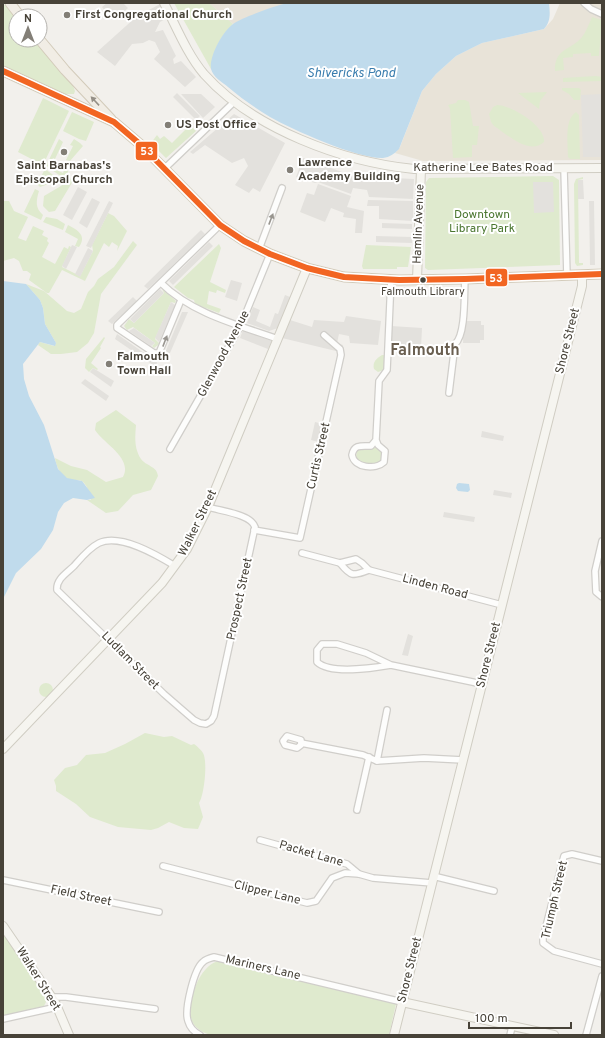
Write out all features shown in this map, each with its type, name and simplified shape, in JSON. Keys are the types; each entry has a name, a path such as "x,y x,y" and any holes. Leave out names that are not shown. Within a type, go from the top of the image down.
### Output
{"main road":[{"path":"47,48 114,122 141,145 220,225 236,237 270,254 307,268 344,277 418,280 602,274"},
{"path":"3,71 114,122"},
{"path":"75,80 81,94 84,108"}],"street":[{"name":"Katherine Lee Bates Road","path":"164,3 199,67 216,86 234,102 269,124 314,144 383,164 421,169 602,168"},
{"path":"584,3 591,9 602,14"},
{"path":"164,169 234,102"},
{"name":"Hamlin Avenue","path":"418,280 421,169"},
{"path":"564,169 567,276"},
{"path":"259,249 282,188"},
{"path":"181,300 161,351 157,354 117,328 117,325 220,225"},
{"name":"Glenwood Avenue","path":"170,449 241,326 270,254"},
{"name":"Walker Street","path":"3,749 109,640 176,566 192,540 208,508 307,268"},
{"name":"Shore Street","path":"394,1035 582,286 582,275"},
{"path":"376,440 373,445 355,448 352,453 352,458 358,465 378,466 384,462 385,450 378,445 376,440 379,381 387,372 391,279"},
{"path":"449,393 455,344 459,341 463,314 465,279"},
{"path":"161,283 181,300 241,326 278,339"},
{"name":"Curtis Street","path":"254,530 300,538 341,355 340,349 324,336"},
{"path":"208,508 249,518 254,523 254,530"},
{"name":"Prospect Street","path":"211,721 214,716 223,678 254,530"},
{"name":"Ludlam Street","path":"176,566 131,544 117,540 107,540 93,547 58,581 57,586 60,593 164,694 194,720 203,724 211,721"},
{"path":"602,542 595,571 596,592 602,597"},
{"name":"Linden Road","path":"302,553 340,563 356,559 362,562 369,570 502,605"},
{"name":"Linden Road","path":"340,563 351,574 357,575 369,570"},
{"path":"391,665 363,669 330,668 317,662 317,650 322,644 337,644 366,653 391,665 482,684"},
{"path":"377,760 387,710"},
{"path":"301,743 377,760 424,758 463,760"},
{"path":"357,810 369,757"},
{"name":"Packet Lane","path":"260,840 347,864 359,874"},
{"name":"Triumph Street","path":"602,861 572,854 564,856 543,943 554,951 602,964"},
{"name":"Clipper Lane","path":"163,866 307,903 316,901 332,878 345,873 359,874 373,878 432,879 494,891"},
{"name":"Field Street","path":"3,880 159,912"},
{"name":"Walker Street","path":"3,926 51,997 69,1035"},
{"name":"Mariners Lane","path":"200,1035 192,1029 188,1023 188,1006 200,966 206,960 214,957 402,1002"},
{"path":"586,1035 602,976"},
{"path":"51,997 66,997 155,1009"},
{"path":"402,1002 511,1031 554,1035"},
{"path":"3,1019 57,1007"}],"shaded area":[{"path":"107,3 123,3 128,8 116,19 110,11 107,13 102,7"},
{"path":"209,3 287,3 233,24"},
{"path":"560,3 602,3 602,160 423,161 395,153 400,147 422,91 436,74 456,56 482,43 544,29 553,19"},
{"path":"160,4 167,18 160,22 155,32 163,30 176,56 173,59 174,64 181,61 196,77 185,87 154,59 160,52 155,42 149,40 143,43 132,44 115,66 97,52 136,17"},
{"path":"177,93 200,116 196,120 173,97"},
{"path":"181,94 201,94 215,107 203,118"},
{"path":"602,94 602,157 583,157 581,95"},
{"path":"234,114 285,143 260,192 253,188 249,193 235,185 248,166 244,158 232,163 205,145 193,154 190,152"},
{"path":"303,158 353,176 414,179 413,199 369,197 367,190 353,188 351,194 318,182 315,183 296,177"},
{"path":"578,180 583,180 584,199 578,199"},
{"path":"533,182 553,182 554,212 534,213"},
{"path":"318,184 351,196 347,207 364,211 362,233 355,233 356,219 343,217 344,213 331,208 325,222 300,212 307,193 314,195"},
{"path":"78,187 87,192 72,220 63,215"},
{"path":"92,198 100,202 87,228 79,223"},
{"path":"368,200 413,201 413,221 379,219 379,206 367,206"},
{"path":"109,201 113,203 91,248 86,246"},
{"path":"589,201 594,201 595,265 590,265"},
{"path":"382,223 412,224 412,229 382,228"},
{"path":"201,230 205,234 148,289 144,286"},
{"path":"376,236 412,237 412,243 376,242"},
{"path":"209,242 213,246 173,285 169,281"},
{"path":"72,245 77,247 66,269 62,266"},
{"path":"88,248 93,251 80,277 75,274"},
{"path":"231,280 242,283 237,301 225,297"},
{"path":"160,289 164,293 134,323 130,319"},
{"path":"285,295 290,297 278,328 269,331 247,323 253,307 260,310 256,321 270,327 275,313 278,314"},
{"path":"133,297 137,301 112,324 108,321"},
{"path":"171,302 175,305 159,342 155,338"},
{"path":"182,312 188,312 170,353 165,353"},
{"path":"346,316 381,321 378,345 350,343 349,336 339,334 337,343 343,345 340,352 282,338 290,320 312,327 314,320 344,322"},
{"path":"464,321 481,321 481,325 484,325 484,340 480,340 480,343 463,343"},
{"path":"391,326 422,328 421,348 390,350"},
{"path":"134,328 155,343 151,346 129,331"},
{"path":"243,330 272,341 268,349 240,338"},
{"path":"117,334 157,362 156,367 115,339"},
{"path":"93,368 114,381 111,387 90,372"},
{"path":"85,379 109,396 106,401 81,383"},
{"path":"315,422 323,424 319,442 311,440"},
{"path":"482,431 504,436 503,441 481,437"},
{"path":"494,490 512,493 511,498 493,495"},
{"path":"444,512 475,517 474,522 443,517"},
{"path":"408,634 413,636 408,656 402,655"}],"green space":[{"path":"3,3 8,9 8,48 42,48 72,83 75,91 74,94 62,94 3,66"},
{"path":"174,3 209,3 233,24 218,44 211,69"},
{"path":"592,17 602,20 599,56 591,56 591,53 573,54 573,57 563,58 564,70 555,71 555,63 557,58 564,50 582,37"},
{"path":"602,77 602,81 563,82 563,78"},
{"path":"562,88 579,88 581,90 580,100 574,100 569,94 562,90"},
{"path":"547,92 540,101 539,109 518,93"},
{"path":"43,98 69,111 43,165 18,152"},
{"path":"458,100 465,100 469,102 473,126 479,126 477,145 472,145 472,157 453,158 450,109 448,105 456,103"},
{"path":"497,105 519,112 534,123 543,136 544,142 538,146 532,147 525,145 494,126 491,122 489,114 493,107"},
{"path":"72,112 94,122 86,141 63,131"},
{"path":"576,112 579,115 580,159 570,159 568,157 568,126 572,116"},
{"path":"190,125 196,131 166,158 151,143 157,135 160,139 164,136 172,143"},
{"path":"59,139 63,142 55,159 53,158 50,163 53,165 52,168 63,173 67,163 65,161 69,163 68,172 62,177 46,166"},
{"path":"74,139 83,146 70,161 66,160 73,146 70,145"},
{"path":"45,169 60,180 40,187 37,184"},
{"name":"Downtown Library Park","path":"553,176 559,180 560,265 428,270 425,268 426,182 429,178"},
{"path":"583,177 583,179 578,180 579,263 583,263 583,265 577,266 575,263 574,184 576,179"},
{"path":"70,178 73,181 55,211 49,212 43,206 44,196 61,186"},
{"path":"35,189 39,191 37,207 43,215 41,220 24,212"},
{"path":"3,201 9,201 14,211 28,217 18,238 26,241 33,226 44,231 42,235 48,238 47,241 49,243 42,257 55,264 64,247 68,249 69,246 71,247 62,267 80,276 93,251 92,245 108,213 114,216 127,231 117,251 118,246 112,242 109,247 104,243 85,281 62,270 49,293 47,293 29,280 31,274 27,271 23,271 19,261 14,258 3,261"},
{"path":"46,217 57,219 65,224 63,230 43,222"},
{"path":"68,225 78,231 82,237 79,247 75,246 78,239 65,232"},
{"path":"133,241 137,245 101,294 94,333 88,343 77,352 61,354 51,354 38,345 40,342 54,346 56,343 45,324 43,308 40,300 26,284 44,291 67,311 74,313 81,309 88,292 98,279 114,267"},
{"path":"219,244 221,248 210,282 226,290 225,293 217,290 216,293 209,291 207,304 221,309 219,313 195,304 194,300 188,298 174,287"},
{"path":"366,245 411,247 408,267 397,267 397,269 363,269 362,266"},
{"path":"162,289 176,301 175,303 171,302 155,339 159,343 154,348 152,346 155,343 133,327 127,330 124,326 129,319 134,323 164,293"},
{"path":"104,337 105,338 100,347 101,348 91,363 98,369 93,368 89,372 85,368 86,359"},
{"path":"382,355 385,355 384,370 378,372 374,369 374,362"},
{"path":"116,410 136,425 135,434 137,451 143,461 156,470 158,476 151,490 133,495 118,511 106,513 87,500 91,500 87,488 83,482 68,479 62,475 55,458 71,466 87,470 106,482 123,477 125,470 121,457 95,430 96,423"},
{"path":"362,448 380,448 383,452 382,461 377,464 360,463 356,457 357,451"},
{"path":"43,683 49,683 53,687 53,693 49,697 43,697 39,693 39,687"},
{"path":"145,733 164,737 172,736 191,745 194,744 203,753 205,779 199,803 203,817 198,829 184,828 169,822 151,830 118,827 90,817 76,804 56,791 54,780 65,768 77,765 86,755 105,753"},
{"path":"3,931 48,998 44,1006 3,1016"},
{"path":"219,961 396,1004 389,1035 211,1035 206,1033 193,1023 190,1007 195,987 205,970 212,964"}],"water":[{"name":"Shivericks Pond","path":"287,3 549,3 550,14 548,23 544,29 482,43 456,56 436,74 422,91 399,149 392,155 383,158 358,154 342,149 280,123 248,103 214,74 211,69 212,57 221,38 229,27 251,15"},
{"path":"3,281 26,284 40,300 43,308 45,324 56,343 55,346 40,342 23,364 24,379 29,396 44,425 58,469 67,478 82,481 95,498 87,500 73,498 64,503 58,512 53,530 41,549 16,573 3,599"},
{"path":"457,484 469,484 470,490 468,492 458,491 456,488"}],"transit line":[{"name":"53","path":"3,71 114,122 141,145 220,225 244,241 270,254 307,268 344,277 399,280 602,274"}],"place":[{"name":"First Congregational Church","path":"67,15"},
{"name":"US Post Office","path":"168,125"},
{"name":"Saint Barnabas's Episcopal Church","path":"64,152"},
{"name":"Lawrence Academy Building","path":"290,170"},
{"name":"Falmouth Library","path":"423,280"},
{"name":"Falmouth Town Hall","path":"109,364"}],"district":[{"name":"Falmouth","path":"425,351"}]}
